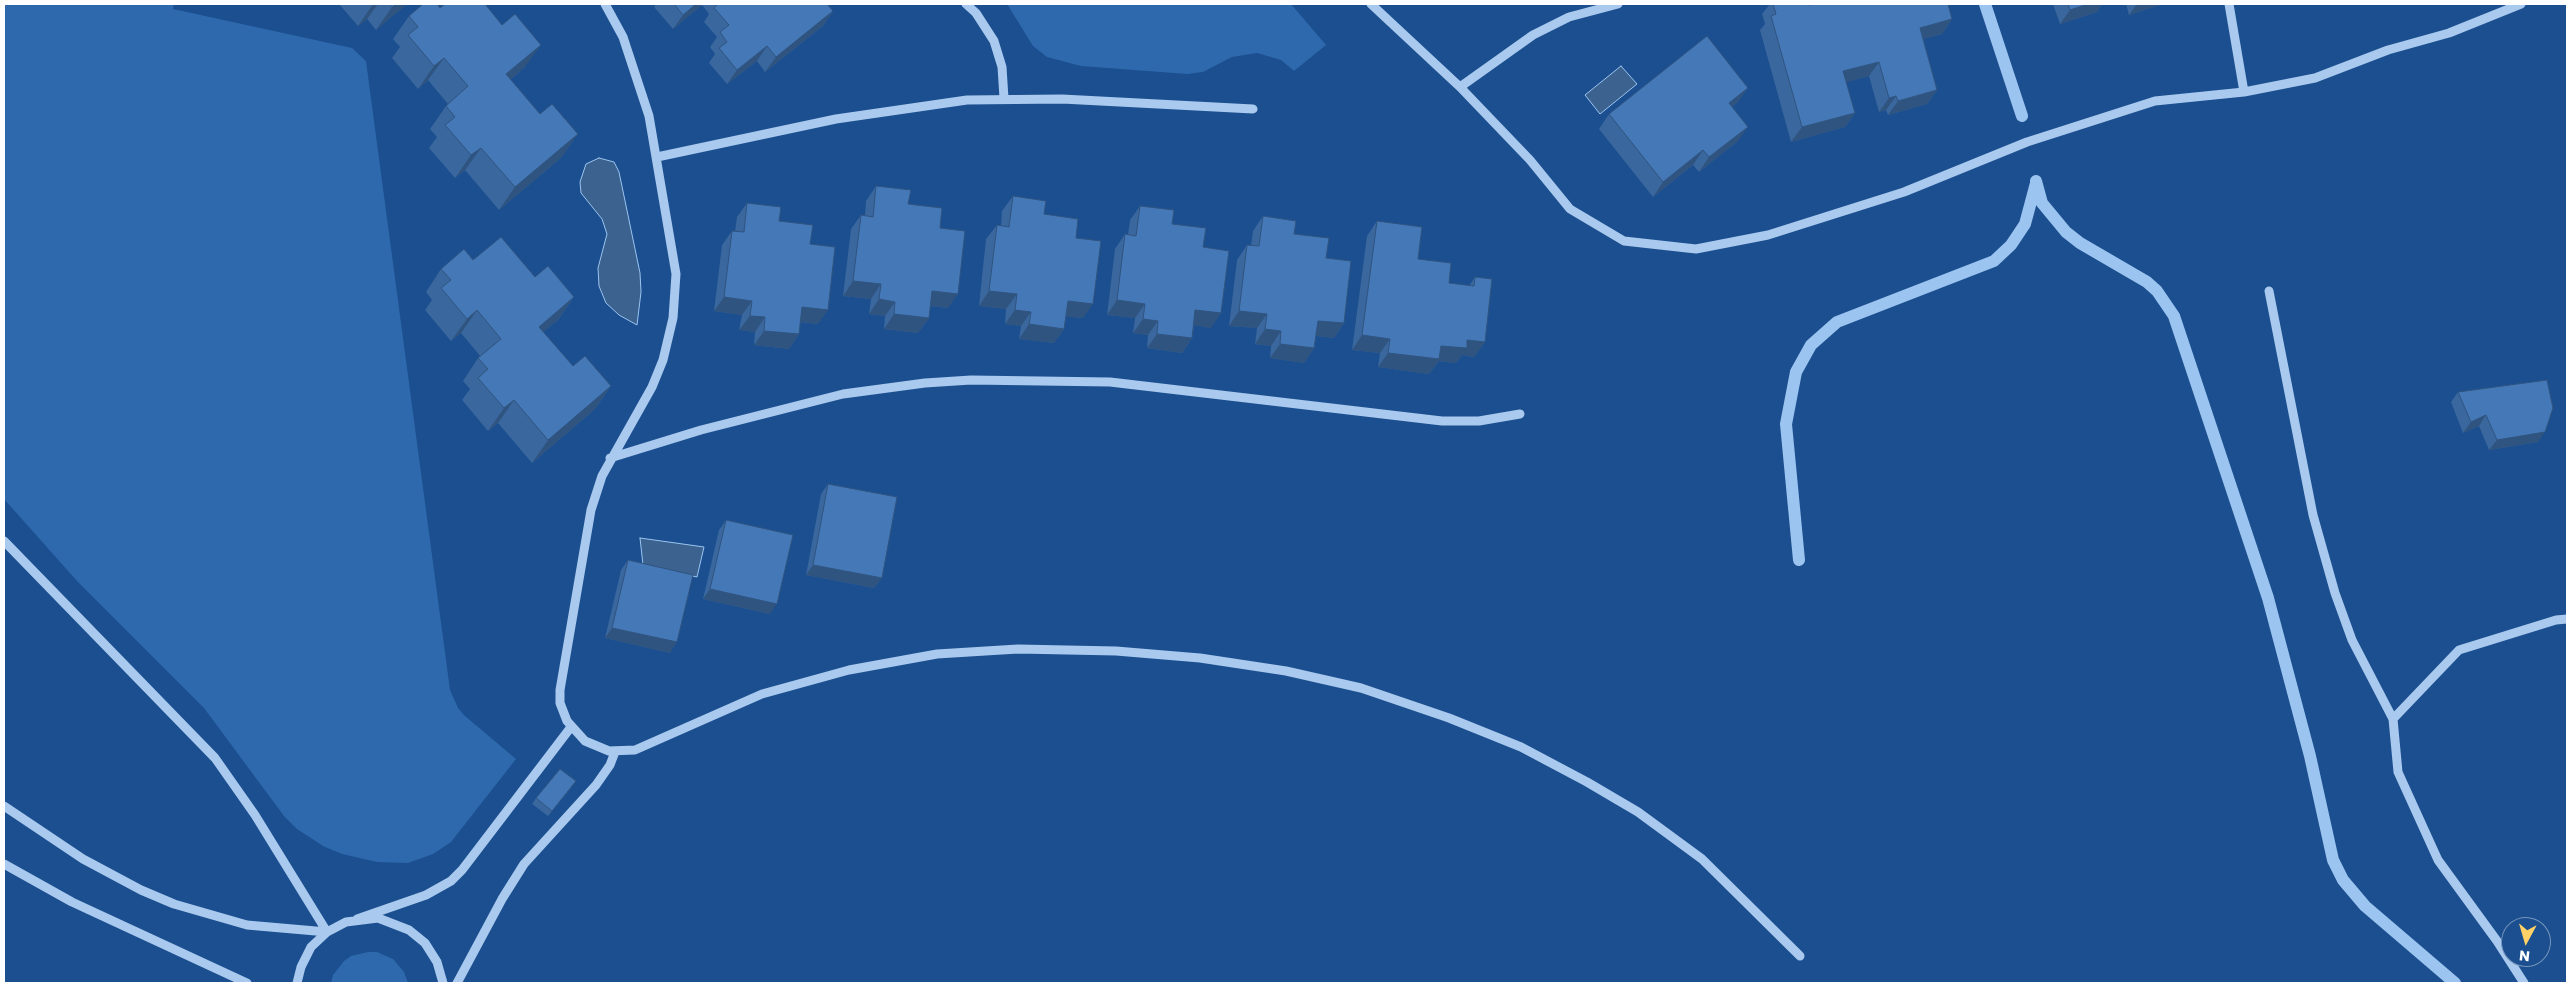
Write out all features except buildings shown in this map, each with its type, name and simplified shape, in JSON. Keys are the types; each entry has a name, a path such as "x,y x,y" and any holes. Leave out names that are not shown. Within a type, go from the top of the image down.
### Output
{"street":[{"path":"605,4 623,37 637,74 658,157 676,274 673,318 663,360 652,387 610,458 591,510 561,684 560,703 571,727 590,744 615,752 635,750 720,711 803,681 937,654 1018,649 1116,651 1200,658 1286,671 1361,688 1449,718 1521,747 1588,782 1638,812 1702,858 1800,956"},
{"path":"966,4 976,13 994,41 1002,67 1004,98"},
{"path":"1371,4 1460,87 1530,160 1570,209 1624,242 1696,249 1768,235 1895,194 2027,142 2155,101 2244,92 2315,78 2388,50 2449,32 2521,4"},
{"path":"1460,87 1533,35 1570,18 1618,4"},
{"path":"2229,4 2244,92"},
{"path":"658,157 836,119 929,104 1004,98 1133,102 1253,109"},
{"path":"2269,291 2313,515 2333,585 2352,640 2392,719 2398,772 2438,860 2497,941 2524,983"},
{"path":"610,458 701,430 834,396 886,388 971,380 1110,382 1442,421 1479,421 1520,414"},
{"path":"4,541 215,758 238,789 327,932"},
{"path":"2392,719 2459,650 2556,620 2567,619"},
{"path":"297,983 301,967 311,947 327,932 356,919 426,895 451,881 462,870 571,727"},
{"path":"457,983 502,899 524,864 596,785 610,765 615,752"},
{"path":"4,806 83,859 141,890 174,904 247,925 327,932"},
{"path":"4,864 89,910 247,983"},
{"path":"356,919 378,918 404,927 425,943 449,983"},
{"path":"437,962 443,983"}],"shaded area":[{"path":"4,4 174,4 173,9 352,48 366,61 450,690 458,708 465,716 516,759 451,842 433,854 408,863 377,862 342,854 323,846 297,829 284,816 204,708 77,581 4,499"},
{"path":"1007,4 1291,4 1326,45 1294,71 1281,60 1257,53 1232,57 1203,72 1187,74 1081,66 1047,57 1033,46"},
{"path":"1621,66 1637,84 1600,114 1585,95"},
{"path":"599,158 614,162 619,172 640,273 641,292 637,325 619,315 606,303 599,286 598,268 607,234 602,219 581,193 580,182 586,164"},
{"path":"640,538 704,547 697,577 643,565"},
{"path":"377,952 393,959 404,972 408,983 331,983 333,975 344,961 351,956"}],"waterway":[{"path":"1985,4 2022,116"},
{"path":"2036,181 2042,203 2066,232 2080,243 2147,282 2157,291 2174,316 2268,598 2310,756 2333,860 2343,880 2365,906 2455,983"},
{"path":"1799,560 1786,424 1796,372 1811,345 1837,322 1994,261 2011,245 2025,224 2036,183"}]}
